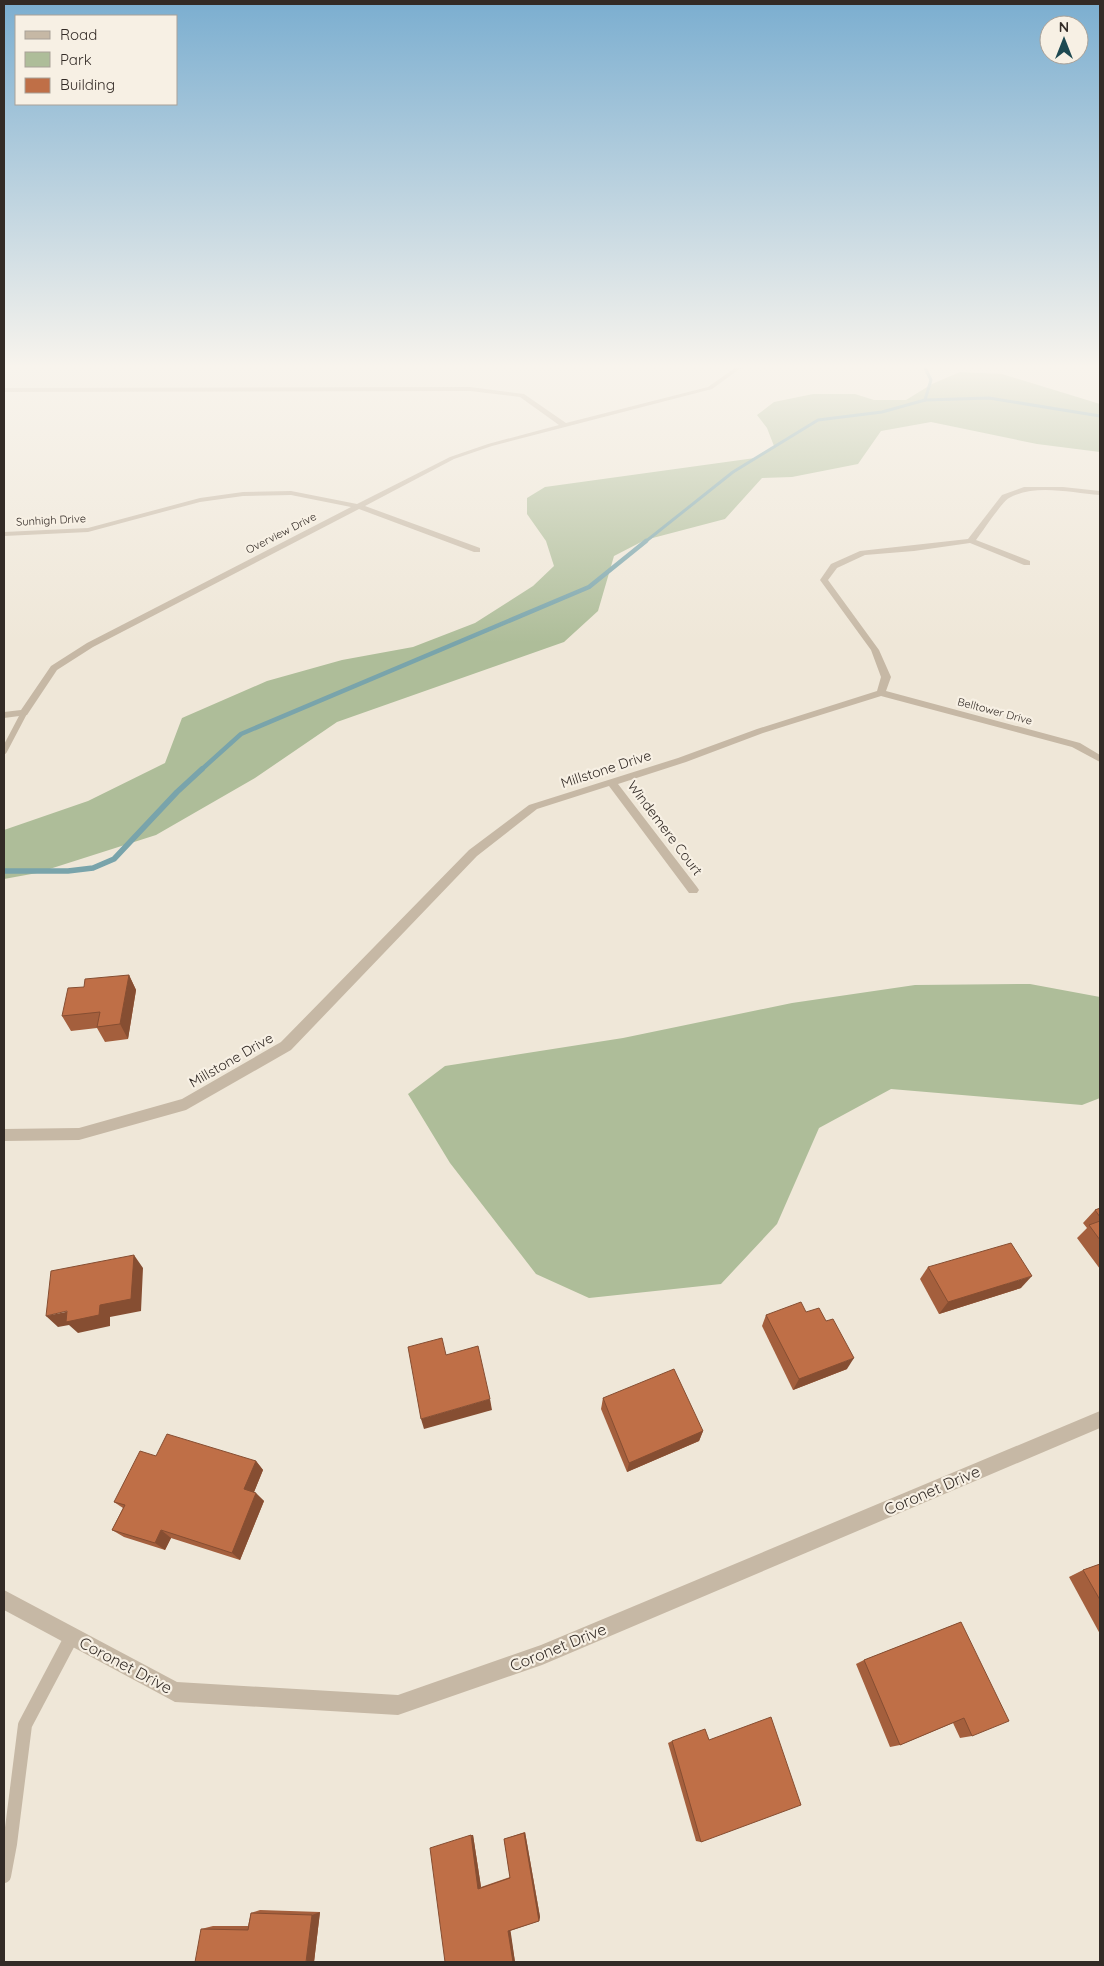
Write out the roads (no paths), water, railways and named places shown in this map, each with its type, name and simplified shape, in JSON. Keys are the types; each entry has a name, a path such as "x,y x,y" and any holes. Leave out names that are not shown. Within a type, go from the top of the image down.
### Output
{"street":[{"name":"Overview Drive","path":"24,713 54,668 90,645 449,460"},
{"path":"971,541 1005,497 1027,489 1063,489 1100,493"},
{"name":"Sunhigh Drive","path":"4,534 88,530 200,500 243,494 291,493 360,507 477,550"},
{"path":"881,693 886,676 875,650 824,580 834,566 864,553 914,549 971,541 1027,563"},
{"name":"Belltower Drive","path":"881,693 1076,745 1100,759"},
{"name":"Millstone Drive","path":"4,1135 79,1134 186,1104 286,1046 473,853 533,808 612,783 760,731 881,693"},
{"path":"4,715 24,713"},
{"name":"Windemere Court","path":"612,783 693,890"},
{"name":"Coronet Drive","path":"4,1600 175,1692 398,1704 542,1655 1100,1419"}],"lane":[{"path":"4,751 24,713"},
{"path":"4,1876 10,1844 25,1725 72,1636"}],"waterway":[{"path":"645,542 733,472 753,460"},
{"path":"201,770 241,734 589,587 646,541"},
{"path":"4,871 68,871 93,868 114,859 177,792 202,769"}]}
